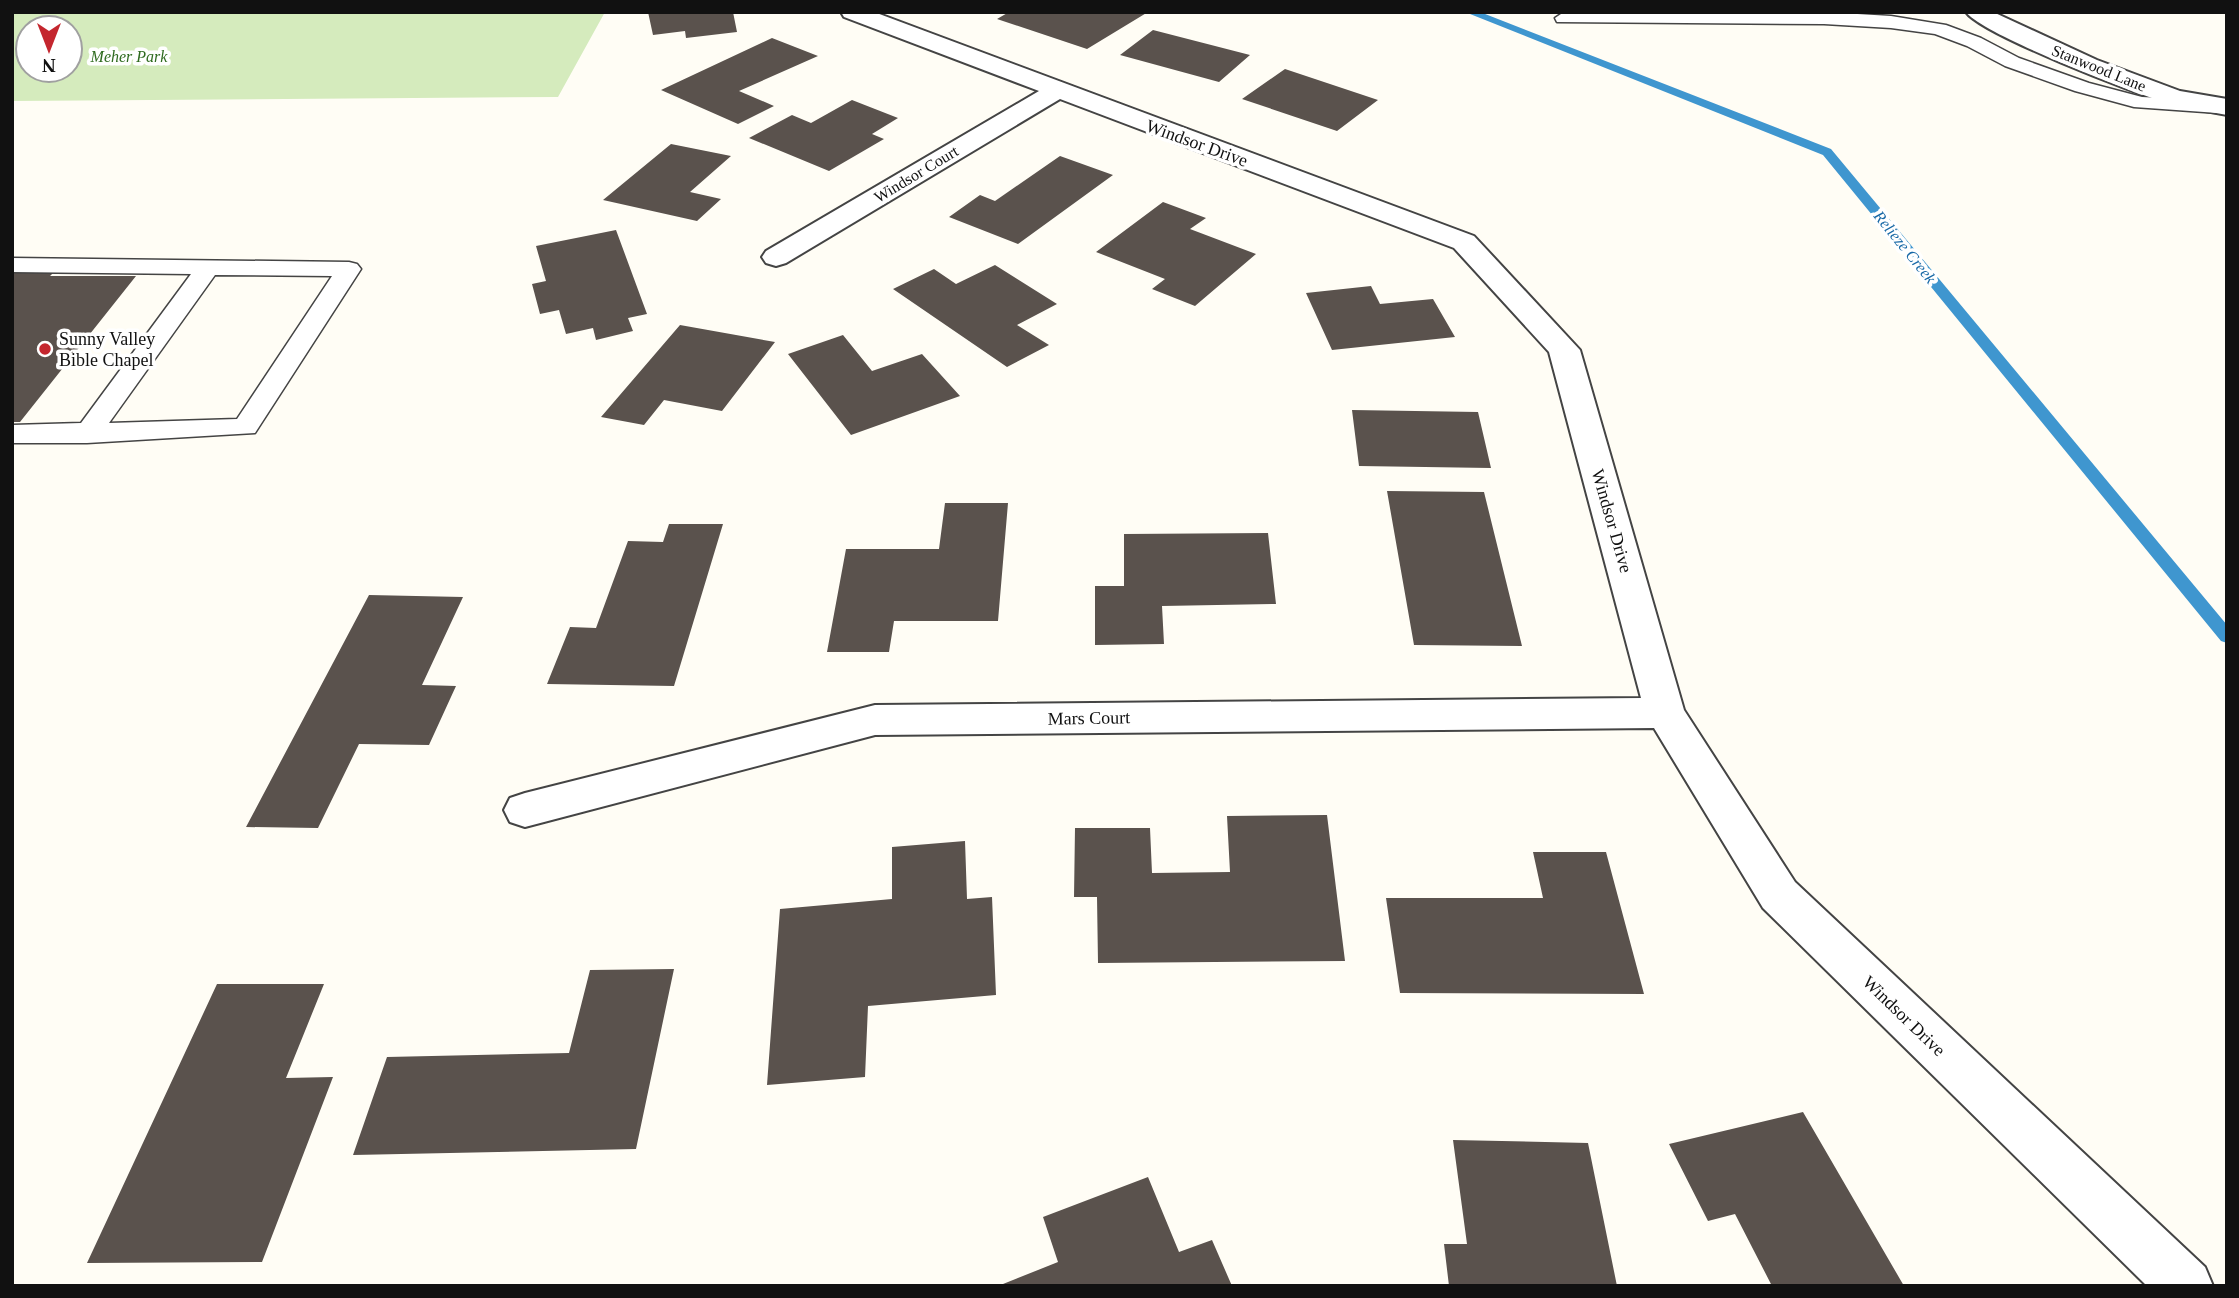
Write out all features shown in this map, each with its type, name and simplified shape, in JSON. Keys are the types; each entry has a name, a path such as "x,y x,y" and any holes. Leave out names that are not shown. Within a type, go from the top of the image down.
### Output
{"street":[{"name":"Windsor Drive","path":"852,12 1056,91 1464,242 1564,350 1665,713 1779,895 2186,1286"},
{"name":"Stanwood Lane","path":"1977,12 1994,23 2088,65 2175,97 2227,107"},
{"name":"Windsor Court","path":"776,257 1056,91"},
{"name":"Mars Court","path":"524,810 875,720 1665,713"}],"lane":[{"path":"1564,18 1824,18 1891,22 1939,29 2082,88 2141,103 2227,107"},
{"path":"12,265 206,270 349,269 245,427 12,435"},
{"path":"87,434 206,270"}],"green space":[{"name":"Meher Park","path":"12,12 605,12 558,97 12,101"}],"building":[{"path":"648,12 733,12 737,32 686,38 685,31 653,35"},
{"path":"1009,12 1148,12 1087,49 997,19"},
{"path":"1153,30 1250,55 1219,82 1120,55"},
{"path":"772,38 818,56 739,91 774,106 738,124 661,90"},
{"path":"1285,69 1378,100 1337,131 1242,99"},
{"path":"852,100 898,118 872,134 884,139 829,171 749,138 792,115 811,123"},
{"path":"671,144 731,156 690,192 721,199 697,221 603,200"},
{"path":"1060,156 1113,175 1018,244 949,217 980,195 995,201"},
{"path":"1163,202 1206,218 1190,229 1256,254 1195,306 1152,289 1165,279 1096,252"},
{"path":"616,230 647,314 628,318 633,331 596,340 593,328 566,334 559,310 540,314 532,284 546,281 536,246"},
{"path":"995,265 1057,304 1017,325 1049,345 1007,367 893,289 934,269 956,284"},
{"name":"Sunny Valley Bible Chapel","path":"12,270 56,270 50,276 136,276 20,422 12,422"},
{"path":"1371,286 1380,304 1433,299 1455,337 1332,350 1306,293"},
{"path":"680,325 775,342 722,411 664,400 644,425 601,417"},
{"path":"843,335 872,371 922,354 960,396 851,435 788,354"},
{"path":"1352,410 1478,412 1491,468 1359,466"},
{"path":"1387,491 1484,492 1522,646 1414,645"},
{"path":"945,503 1008,503 998,621 894,621 889,652 827,652 846,549 939,549"},
{"path":"669,524 723,524 674,686 547,684 570,627 596,628 628,541 663,542"},
{"path":"1268,533 1276,604 1162,606 1164,644 1095,645 1095,586 1124,586 1124,534"},
{"path":"369,595 463,597 422,685 456,686 429,745 359,744 318,828 246,827"},
{"path":"1327,815 1345,961 1098,963 1097,897 1074,897 1075,828 1150,828 1152,873 1230,872 1227,816"},
{"path":"965,841 967,899 992,897 996,995 868,1006 865,1077 767,1085 780,909 892,899 892,847"},
{"path":"1533,852 1606,852 1644,994 1400,993 1386,898 1543,898"},
{"path":"674,969 636,1149 353,1155 387,1057 569,1053 590,970"},
{"path":"217,984 324,984 286,1078 333,1077 262,1262 87,1263"},
{"path":"1803,1112 1904,1286 1772,1286 1735,1214 1708,1221 1669,1144"},
{"path":"1453,1140 1588,1143 1617,1286 1449,1286 1444,1244 1467,1244"},
{"path":"1148,1177 1179,1252 1212,1240 1232,1286 998,1286 1058,1262 1043,1217"}],"waterway":[{"name":"Relieze Creek","path":"1470,12 1827,152 2227,637"}],"place":[{"name":"Sunny Valley Bible Chapel","path":"45,349"}]}
